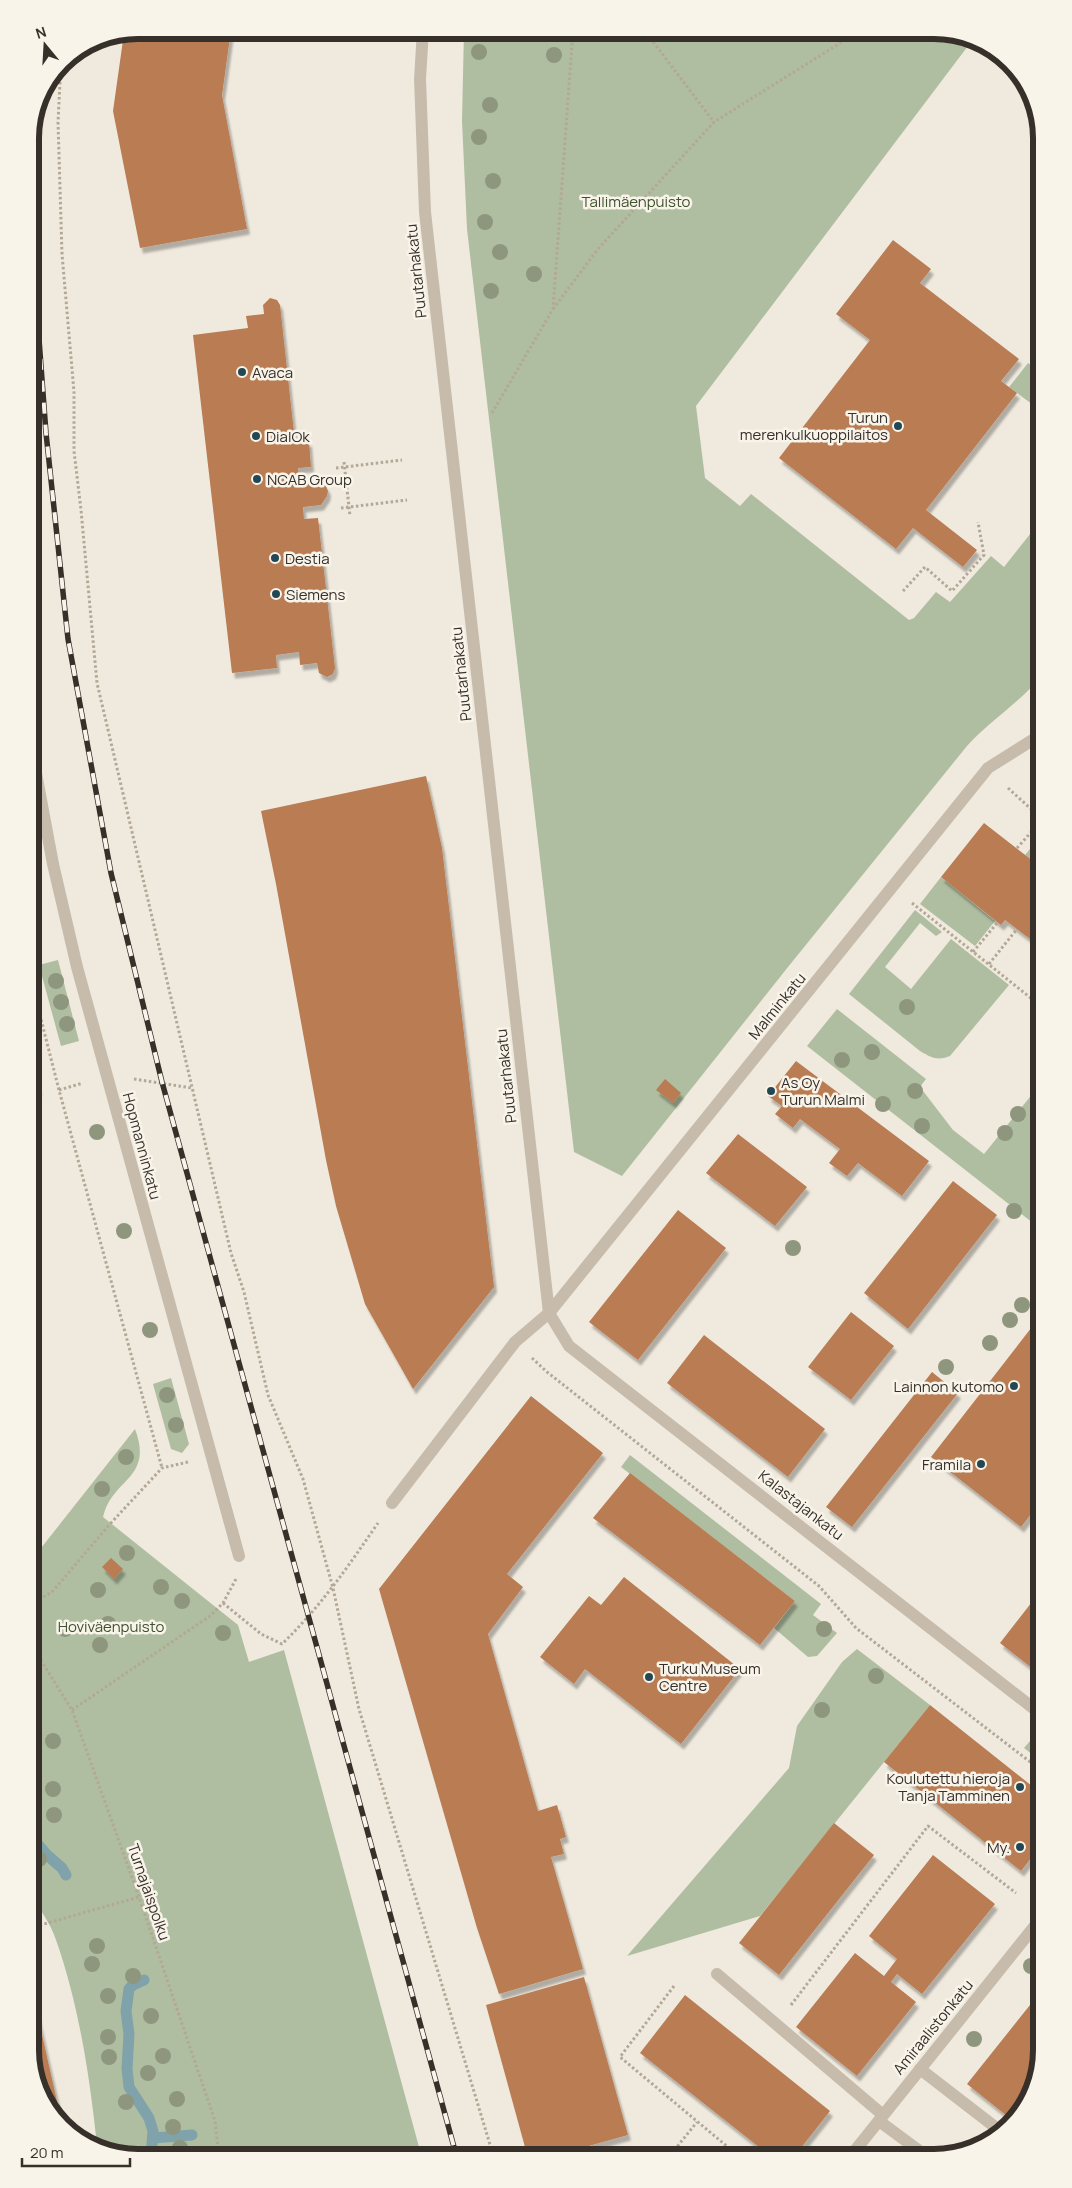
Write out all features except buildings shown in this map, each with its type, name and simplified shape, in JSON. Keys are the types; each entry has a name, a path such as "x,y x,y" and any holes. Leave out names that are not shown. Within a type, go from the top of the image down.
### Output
{"street":[{"name":"Puutarhakatu","path":"422,39 420,80 425,212 549,1313"},
{"name":"Malminkatu","path":"392,1503 515,1342 549,1313 988,768 1033,740"},
{"name":"Hopmanninkatu","path":"39,787 77,967 239,1556"},
{"name":"Kalastajankatu","path":"549,1313 569,1346 1033,1708"},
{"name":"Amiraalistonkatu","path":"856,2149 1033,1928"},
{"path":"717,1974 915,2149"},
{"path":"920,2069 996,2127"}],"path":[{"path":"553,309 572,39"},
{"path":"651,39 714,122"},
{"path":"492,413 553,309 598,249 714,122 847,39"},
{"path":"61,76 58,122 62,254 74,392 74,451 97,683 231,1253 244,1292 268,1394 303,1478 333,1588 359,1709 491,2149"},
{"path":"336,468 402,460"},
{"path":"344,462 350,516"},
{"path":"341,508 407,500"},
{"path":"903,591 925,567 952,591 984,555 978,522"},
{"path":"1008,788 1033,811"},
{"path":"1017,848 1033,829"},
{"path":"912,903 1033,1000"},
{"path":"973,952 997,922"},
{"path":"989,964 1017,929"},
{"path":"39,1011 162,1468"},
{"path":"106,1077 162,1082 192,1088"},
{"path":"515,1342 547,1372 819,1586 856,1628 1033,1764"},
{"path":"39,1599 52,1592 110,1524 162,1468 210,1455"},
{"path":"72,1710 210,1616 223,1603 261,1634 282,1644 309,1618 333,1588 392,1503"},
{"name":"Turnajaispolku","path":"39,1657 72,1710 139,1897 215,2121 218,2149"},
{"path":"776,2025 928,1826 1016,1893"},
{"path":"39,1925 139,1897"},
{"path":"674,1986 620,2057 729,2149"},
{"path":"675,2149 697,2122"}],"green space":[{"name":"Tallimäenpuisto","path":"464,39 940,39 969,45 696,406 705,478 740,506 751,494 909,620 914,618 936,592 950,602 991,556 1004,567 1033,530 1033,686 967,746 622,1176 574,1152 467,229 462,121"},
{"path":"1028,363 1033,367 1033,405 1009,387"},
{"path":"1033,845 1033,861 1025,855"},
{"path":"941,877 995,921 975,946 920,904"},
{"path":"915,910 942,932 936,936 920,923 885,967 911,989 951,939 1009,985 950,1056 942,1058 931,1057 920,1051 849,994"},
{"path":"58,960 79,1041 61,1046 39,965"},
{"path":"837,1009 926,1079 920,1087 953,1130 984,1154 1033,1093 1033,1223 807,1046"},
{"path":"171,1378 189,1444 182,1453 171,1449 153,1384"},
{"name":"Hoviväenpuisto","path":"135,1429 139,1446 139,1458 136,1469 114,1494 103,1517 238,1625 249,1662 284,1650 420,2149 132,2149 106,2144 96,2140 87,2068 71,1990 54,1934 39,1908 39,1551"},
{"path":"630,1455 821,1604 813,1615 837,1633 817,1656 808,1657 774,1628 795,1601 621,1467"},
{"path":"857,1649 930,1705 760,1916 627,1956 789,1768 797,1726 842,1662"},
{"path":"1033,1737 1033,1755 1024,1748"}],"waterway":[{"path":"39,1846 62,1868 66,1875"},
{"path":"144,1980 129,1989 126,2011 129,2034 127,2069 129,2087 149,2118 153,2131 152,2149"},
{"path":"153,2138 192,2135"}],"railway":[{"path":"39,339 46,433 68,639 111,873 162,1082 455,2149"}],"place":[{"name":"Avaca","path":"242,372"},
{"name":"Turun merenkulkuoppilaitos","path":"898,426"},
{"name":"DialOk","path":"256,436"},
{"name":"NCAB Group","path":"257,479"},
{"name":"Destia","path":"275,558"},
{"name":"Siemens","path":"276,594"},
{"name":"As Oy Turun Malmi","path":"771,1091"},
{"name":"Lainnon kutomo","path":"1014,1386"},
{"name":"Framila","path":"981,1464"},
{"name":"Turku Museum Centre","path":"649,1677"},
{"name":"Koulutettu hieroja Tanja Tamminen","path":"1020,1787"},
{"name":"My.","path":"1020,1847"}]}
